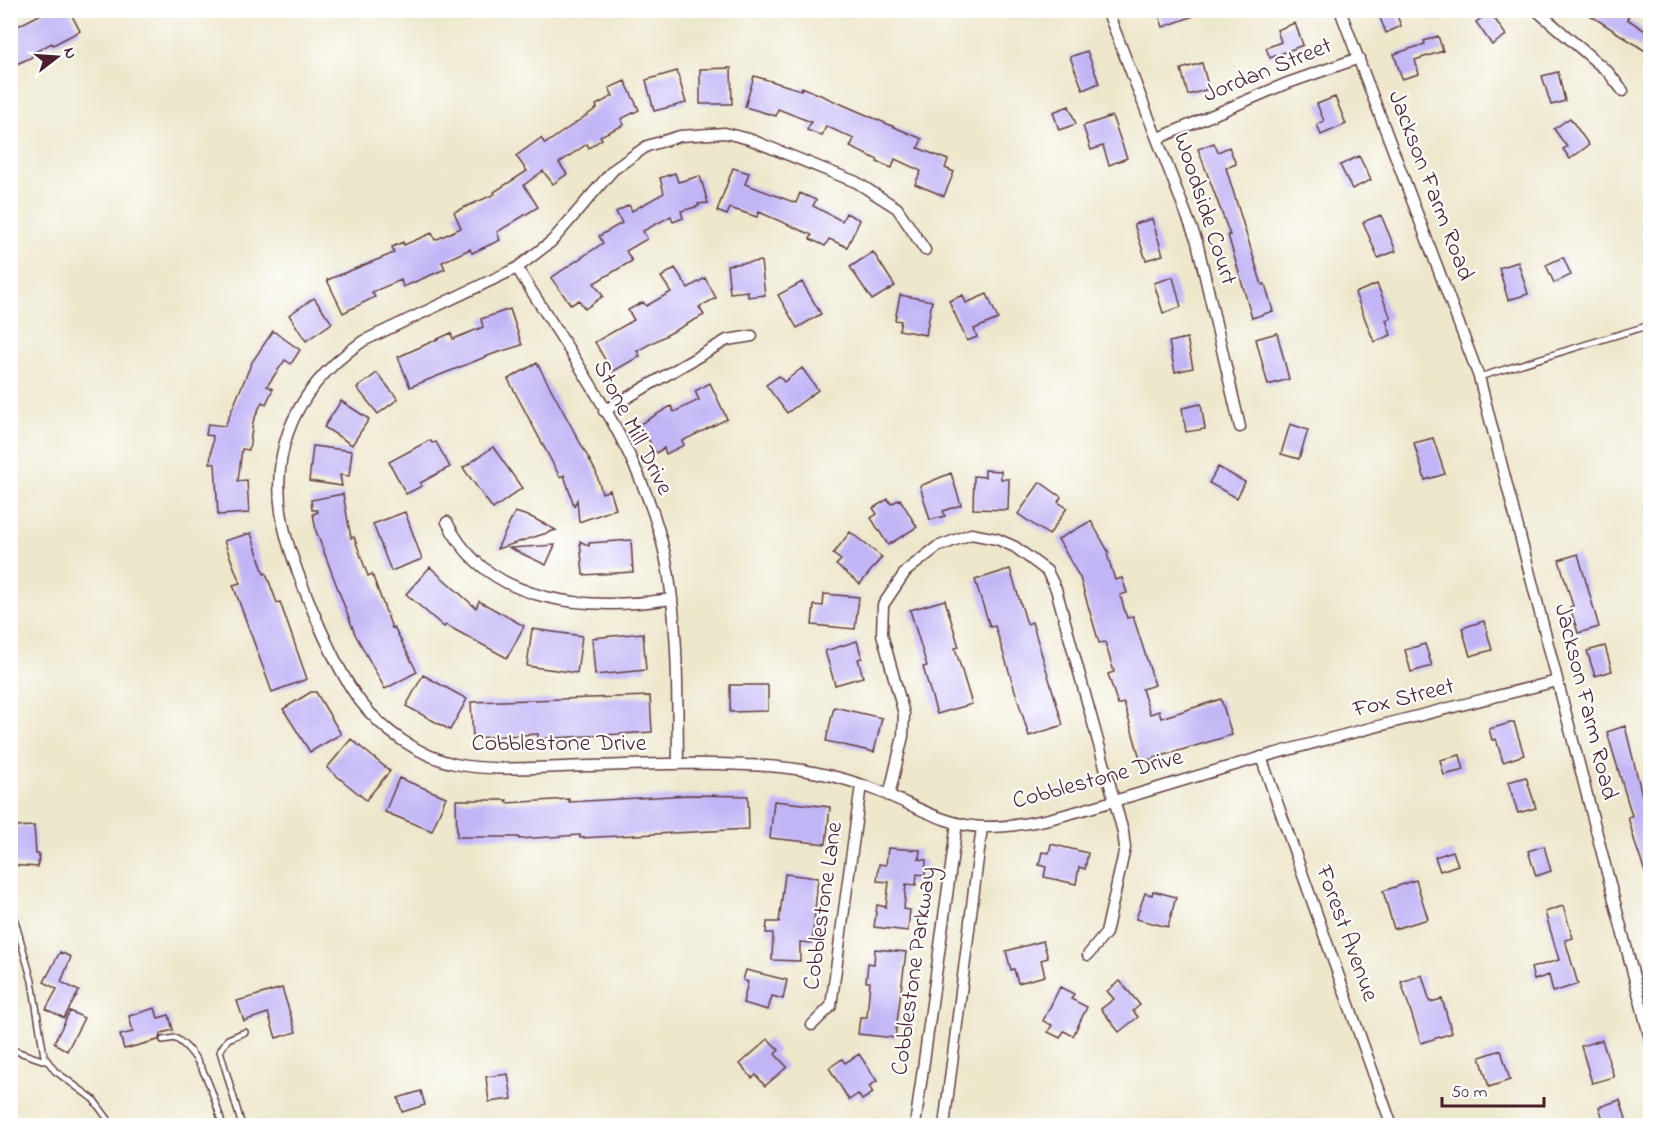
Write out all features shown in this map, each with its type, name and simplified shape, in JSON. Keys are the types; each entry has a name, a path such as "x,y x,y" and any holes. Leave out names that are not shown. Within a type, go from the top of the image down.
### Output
{"street":[{"name":"Woodside Court","path":"1107,10 1159,138 1207,276 1240,427"},
{"name":"Jackson Farm Road","path":"1340,10 1479,377 1650,1039"},
{"path":"1536,10 1608,72 1623,91"},
{"name":"Jordan Street","path":"1159,138 1286,84 1359,58"},
{"name":"Cobblestone Drive","path":"925,250 897,208 856,182 749,139 725,134 702,133 658,142 630,156 600,183 552,241 517,268 363,341 344,354 312,386 291,423 279,468 278,492 290,548 347,681 376,719 415,747 440,759 473,767 678,764 773,766 809,771 861,785 957,823 982,827 1036,822 1116,801 1261,757"},
{"name":"Stone Mill Drive","path":"517,268 604,411 641,484 656,524 665,555 671,599 678,764"},
{"path":"604,411 727,340 752,336"},
{"path":"447,522 463,549 476,561 506,581 541,596 592,606 628,606 671,599"},
{"path":"889,796 903,736 904,714 882,634 883,605 906,571 937,548 971,534 997,539 1015,547 1047,571 1056,589 1116,801 1125,848 1106,933 1088,956"},
{"name":"Fox Street","path":"1261,757 1557,681"},
{"name":"Forest Avenue","path":"1261,757 1392,1125"},
{"name":"Cobblestone Lane","path":"812,1025 831,1006 861,785"},
{"name":"Cobblestone Parkway","path":"915,1125 957,823"},
{"name":"Cobblestone Parkway","path":"944,1125 982,827"}],"lane":[{"path":"1479,377 1650,324"},
{"path":"10,903 32,981 41,1046 48,1062 55,1071 93,1099 113,1125"},
{"path":"242,1125 220,1052 228,1039 245,1032"},
{"path":"163,1040 175,1038 186,1045 194,1055 223,1125"},
{"path":"10,1049 48,1062"}],"building":[{"path":"49,10 69,10 80,31 53,45 52,43 31,54 32,57 10,67 10,30"},
{"path":"1157,10 1205,10 1205,12 1163,27"},
{"path":"1377,10 1395,10 1401,26 1386,33"},
{"path":"1582,10 1632,10 1627,19 1650,34 1650,54"},
{"path":"1490,12 1506,35 1492,45 1476,22"},
{"path":"1295,23 1303,45 1270,58 1266,48 1281,42 1277,30"},
{"path":"1438,36 1443,51 1415,60 1419,74 1402,79 1394,54 1425,44 1424,41"},
{"path":"1087,51 1099,83 1083,90 1070,57"},
{"path":"1202,63 1209,89 1188,95 1181,69"},
{"path":"731,68 732,104 700,104 700,69"},
{"path":"677,71 686,103 654,111 646,80"},
{"path":"1558,72 1565,101 1551,105 1542,76"},
{"path":"754,76 801,90 802,87 922,139 918,148 948,160 945,168 954,172 944,196 915,184 921,171 895,159 892,168 877,162 878,160 850,147 854,139 826,126 822,136 807,130 811,122 778,109 776,116 745,107"},
{"path":"625,81 639,110 621,119 624,125 600,136 602,139 589,148 587,144 559,163 567,174 553,184 543,171 524,185 538,207 497,232 500,240 472,253 470,249 442,262 445,269 403,287 401,280 372,292 375,297 343,313 327,280 394,253 392,247 403,242 404,245 432,233 435,240 461,228 454,212 495,194 494,192 527,171 516,156 541,138 545,144 597,108 596,105 613,96 609,88"},
{"path":"1335,97 1346,124 1321,135 1317,124 1324,121 1317,104"},
{"path":"1069,106 1076,124 1059,130 1053,112"},
{"path":"1112,116 1127,158 1109,165 1103,146 1091,150 1083,126"},
{"path":"1570,118 1589,145 1570,159 1563,149 1567,147 1554,129"},
{"path":"1214,143 1218,152 1229,147 1236,164 1226,168 1262,285 1265,284 1273,311 1252,318 1228,235 1230,235 1198,149"},
{"path":"1359,156 1371,180 1352,189 1340,165"},
{"path":"733,168 749,173 745,184 796,203 800,193 816,200 813,206 842,221 846,213 860,220 847,247 829,239 825,246 810,239 812,235 759,212 757,217 730,208 727,215 717,211"},
{"path":"675,173 678,182 700,176 708,203 698,204 699,206 681,211 683,218 673,222 671,216 643,231 647,239 626,251 632,261 594,283 603,296 585,309 579,300 571,305 551,278 603,243 599,236 622,223 616,212 629,205 632,211 664,193 660,178"},
{"path":"1381,215 1396,251 1378,258 1363,222"},
{"path":"1152,219 1163,255 1146,260 1134,224"},
{"path":"873,252 895,286 872,300 850,267"},
{"path":"1563,257 1571,275 1554,283 1546,265"},
{"path":"761,261 765,295 748,297 748,291 730,293 727,265"},
{"path":"1518,262 1528,294 1508,300 1499,268"},
{"path":"675,268 688,288 705,278 716,298 699,307 704,315 637,351 640,356 612,372 595,342 634,320 628,310 643,302 646,306 671,292 661,277"},
{"path":"1173,277 1181,307 1163,313 1154,283"},
{"path":"802,282 821,314 797,328 778,295"},
{"path":"1377,284 1391,318 1386,320 1391,335 1374,342 1355,293"},
{"path":"987,294 998,319 974,329 977,337 967,341 949,301 963,295 966,303"},
{"path":"900,295 932,301 926,335 899,330 901,321 895,320"},
{"path":"314,298 332,323 306,341 289,315"},
{"path":"510,309 522,345 410,387 398,357 451,333 453,339 483,327 481,319"},
{"path":"273,331 300,350 291,364 285,360 267,386 273,389 266,404 262,402 253,422 249,450 242,449 238,481 247,480 249,513 218,515 215,464 210,463 213,436 206,435 208,424 225,426 252,362"},
{"path":"1277,333 1289,379 1268,385 1256,339"},
{"path":"1187,338 1193,368 1175,372 1169,342"},
{"path":"537,363 596,472 602,493 610,490 616,509 579,522 577,500 574,506 564,475 560,477 508,379"},
{"path":"802,368 818,390 787,413 766,385 779,376 784,382"},
{"path":"377,373 398,399 378,414 357,388"},
{"path":"710,383 727,419 682,441 684,445 666,454 664,448 656,453 640,424 671,406 674,412 699,400 695,391"},
{"path":"341,401 369,419 352,445 324,427"},
{"path":"1201,404 1205,429 1186,432 1182,408"},
{"path":"1290,424 1308,430 1299,459 1281,454"},
{"path":"1433,438 1445,474 1425,480 1414,443"},
{"path":"430,440 432,443 436,442 450,467 420,483 422,486 406,494 389,462"},
{"path":"313,446 352,451 349,476 340,475 342,486 309,481"},
{"path":"493,447 522,488 493,509 463,468"},
{"path":"1218,467 1245,482 1237,498 1209,483"},
{"path":"985,470 1001,471 1001,479 1009,479 1008,510 973,509 974,476 985,477"},
{"path":"951,473 961,505 943,511 945,516 930,520 920,486"},
{"path":"1040,482 1061,497 1058,502 1067,508 1049,535 1018,514"},
{"path":"343,494 351,538 354,537 368,576 372,574 392,628 394,627 417,672 385,689 355,634 316,531 313,514 318,512 312,510 311,500"},
{"path":"888,499 891,504 900,499 917,527 888,545 871,518 877,514 873,508"},
{"path":"405,512 422,559 391,571 373,524"},
{"path":"515,512 531,517 556,530 497,549"},
{"path":"1091,521 1109,553 1107,554 1115,580 1122,578 1127,593 1120,595 1127,618 1133,616 1155,685 1142,689 1150,714 1159,711 1161,718 1221,699 1232,735 1141,762 1124,703 1118,705 1108,674 1114,672 1105,642 1099,643 1080,578 1058,539"},
{"path":"850,532 882,557 860,584 836,565 841,560 833,554"},
{"path":"251,533 264,574 266,573 277,603 280,602 307,679 272,692 233,585 240,583 224,541"},
{"path":"631,540 633,572 583,575 580,541 589,546 589,543"},
{"path":"555,545 546,565 510,548"},
{"path":"1578,554 1599,627 1578,633 1570,607 1573,606 1559,560"},
{"path":"430,567 476,608 479,601 524,626 507,658 446,625 444,627 406,594"},
{"path":"1010,569 1027,624 1032,622 1063,725 1029,736 995,626 990,627 975,580"},
{"path":"824,594 859,597 855,629 812,625 814,605 823,606"},
{"path":"945,600 959,647 955,648 972,704 937,714 923,667 927,666 910,610"},
{"path":"1484,621 1492,650 1470,656 1462,628"},
{"path":"532,629 582,636 577,673 527,666"},
{"path":"643,633 646,670 595,675 592,638"},
{"path":"857,641 862,658 858,659 863,677 835,685 825,651"},
{"path":"1425,644 1432,666 1411,672 1405,650"},
{"path":"1605,646 1612,671 1595,676 1587,651"},
{"path":"423,675 467,699 450,730 406,706"},
{"path":"730,685 768,685 768,711 730,712"},
{"path":"311,692 316,692 341,734 310,752 283,709"},
{"path":"650,696 652,732 538,739 538,734 473,738 471,702"},
{"path":"834,707 882,718 874,752 826,741"},
{"path":"1514,722 1524,755 1503,762 1496,739 1492,740 1489,729"},
{"path":"1625,726 1650,828 1650,878 1647,878 1636,846 1628,817 1632,816 1607,732"},
{"path":"351,739 390,771 366,800 327,768"},
{"path":"1460,755 1464,770 1444,775 1440,760"},
{"path":"1526,777 1536,808 1518,813 1508,782"},
{"path":"399,778 446,797 432,831 385,812"},
{"path":"689,795 748,796 749,829 580,838 580,835 519,839 519,837 457,837 456,800 507,800 507,803 569,799 569,802"},
{"path":"774,801 830,807 826,844 770,838"},
{"path":"34,826 36,854 39,854 38,867 11,865 14,827"},
{"path":"1051,844 1088,853 1085,869 1079,867 1076,884 1044,877 1046,867 1039,865 1042,852 1049,853"},
{"path":"1544,846 1551,871 1536,876 1528,851"},
{"path":"888,848 920,850 919,859 926,860 925,875 917,874 916,885 906,884 904,909 910,910 908,931 874,927 877,905 886,907 889,882 877,881 879,864 886,865"},
{"path":"1453,851 1458,865 1440,871 1435,857"},
{"path":"785,874 818,878 812,943 800,942 800,961 772,960 773,933 766,933 767,922 779,922"},
{"path":"1416,880 1428,919 1394,929 1383,891"},
{"path":"1153,891 1176,897 1168,927 1136,919 1145,893 1152,895"},
{"path":"1563,906 1573,938 1565,940 1578,984 1553,992 1549,975 1534,980 1531,968 1559,960 1545,912"},
{"path":"1043,941 1048,958 1041,960 1045,976 1018,983 1014,969 1011,970 1006,951"},
{"path":"875,949 906,952 895,1038 858,1034 860,1017 867,1017 870,982 866,982 868,963 874,964"},
{"path":"60,952 71,957 61,982 79,991 64,1018 46,1009 57,989 44,982"},
{"path":"746,970 787,980 783,999 772,996 768,1010 743,1003 748,982 743,980"},
{"path":"1422,975 1430,1002 1442,999 1452,1033 1421,1043 1401,982"},
{"path":"1120,981 1140,1005 1133,1011 1138,1017 1119,1032 1101,1009 1114,999 1107,991"},
{"path":"1060,987 1074,994 1071,999 1087,1007 1073,1036 1064,1031 1060,1038 1048,1032 1052,1025 1043,1021"},
{"path":"282,988 296,1032 276,1038 268,1013 244,1021 237,1001"},
{"path":"155,1008 158,1018 169,1015 173,1030 162,1033 158,1040 124,1049 120,1035 133,1032 129,1016"},
{"path":"70,1011 84,1018 67,1051 54,1043"},
{"path":"768,1039 779,1050 775,1054 787,1067 765,1086 756,1075 752,1078 740,1064"},
{"path":"1602,1040 1614,1077 1592,1083 1581,1046"},
{"path":"1501,1050 1510,1080 1489,1087 1480,1057"},
{"path":"859,1054 877,1081 869,1086 873,1093 862,1100 858,1094 849,1100 829,1068 842,1059 845,1063"},
{"path":"508,1074 512,1099 489,1102 486,1077"},
{"path":"421,1091 425,1105 402,1112 398,1098"},
{"path":"1620,1100 1628,1125 1605,1125 1599,1107"}]}
